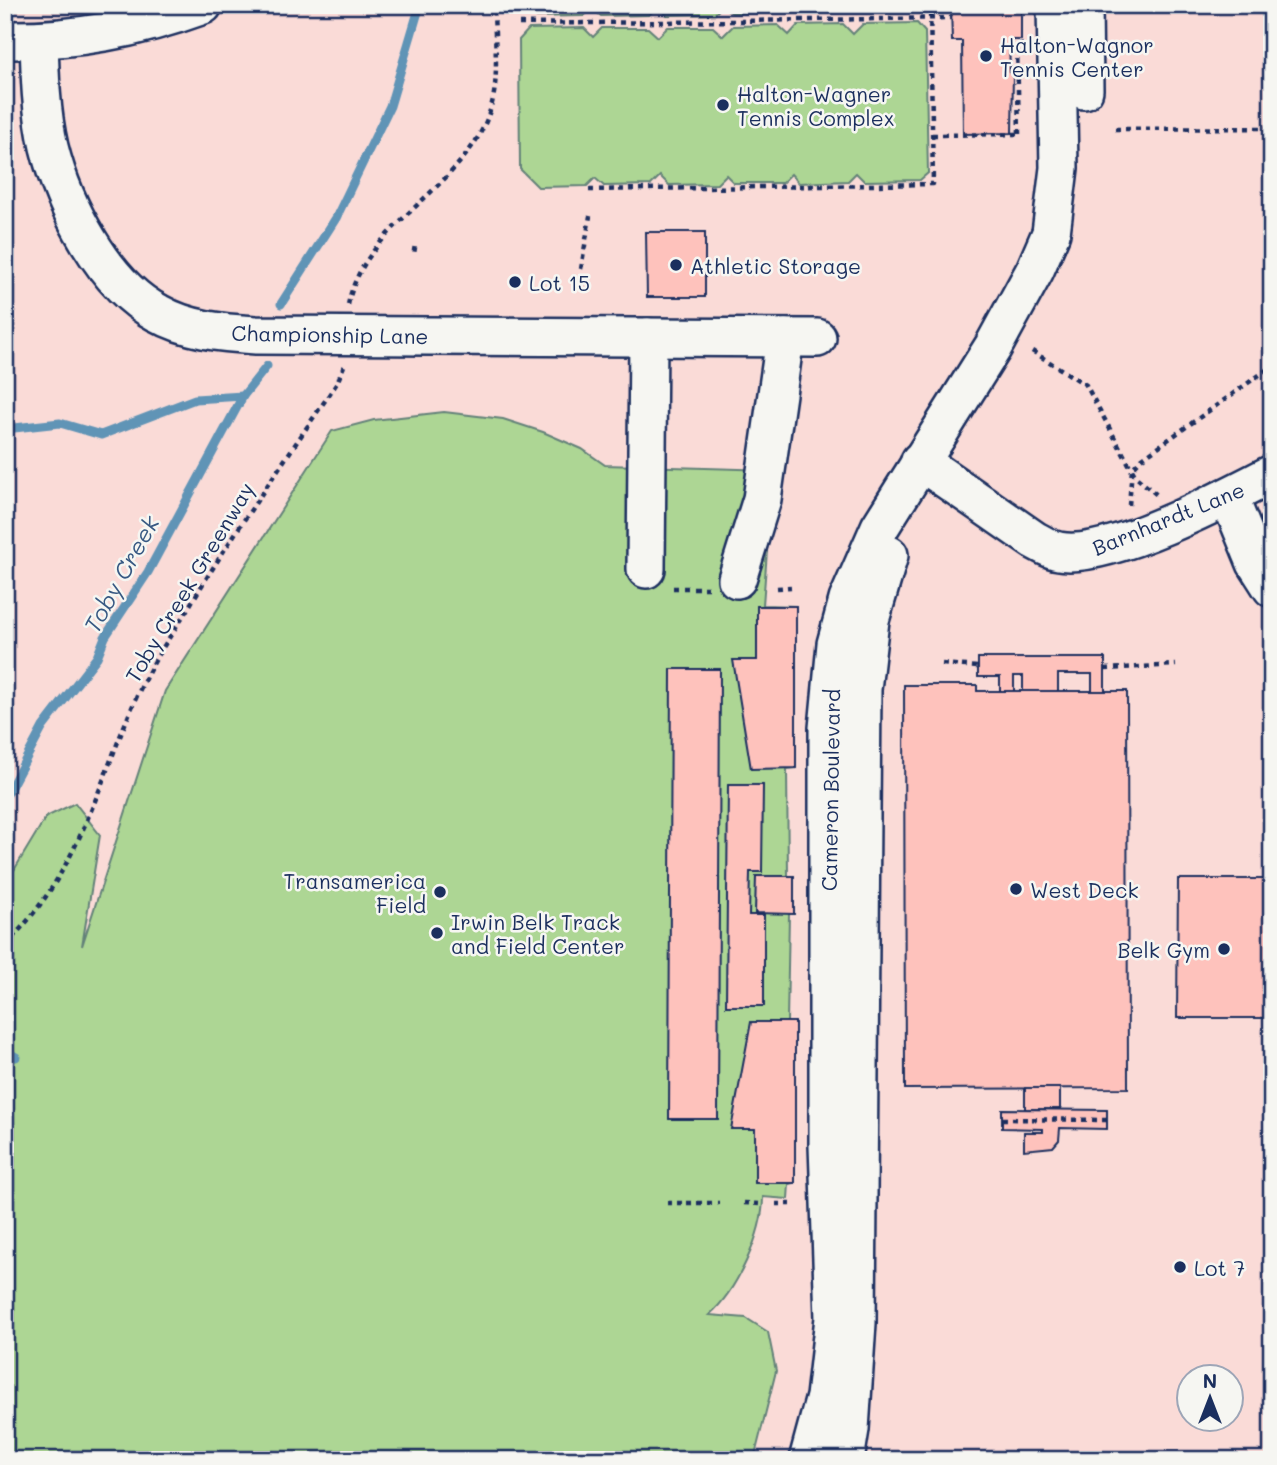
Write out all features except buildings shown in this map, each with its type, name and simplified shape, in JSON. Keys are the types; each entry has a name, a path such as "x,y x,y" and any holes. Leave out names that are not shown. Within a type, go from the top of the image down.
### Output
{"street":[{"path":"22,40 118,32 203,5"},
{"name":"Cameron Boulevard","path":"827,1458 850,1429 857,1323 863,680 870,620 883,571 928,466 1044,251 1058,198 1056,5"},
{"name":"Cameron Boulevard","path":"928,466 1051,291 1075,236 1084,189 1083,5"},
{"name":"Championship Lane","path":"22,40 62,183 105,265 135,298 159,314 196,328 256,335 801,338 762,499 729,583"},
{"path":"648,337 655,578"},
{"name":"Barnhardt Lane","path":"928,466 1050,549 1064,565 1082,551 1118,542 1229,496 1272,474"},
{"path":"1229,496 1256,563 1272,588"}],"path":[{"path":"347,310 353,285 366,260 454,166 487,119 494,93 494,5"},
{"path":"589,190 933,184 930,5"},
{"path":"519,24 951,18"},
{"path":"1019,134 1017,45 1026,44 1026,30"},
{"path":"1115,129 1272,128"},
{"path":"932,135 1059,133"},
{"path":"582,269 590,216"},
{"path":"1032,351 1086,385 1141,483 1164,498"},
{"name":"Toby Creek Greenway","path":"5,945 40,908 57,883 82,834 144,681 252,507 337,383 345,358"},
{"path":"1129,509 1132,469 1155,448 1272,366"},
{"path":"655,578 729,583"},
{"path":"777,587 791,587"},
{"path":"942,664 978,667"},
{"path":"1105,669 1176,665"},
{"path":"1002,1119 1107,1120"},
{"path":"667,1203 719,1203"},
{"path":"744,1203 760,1204"},
{"path":"776,1204 791,1204"}],"shaded area":[{"path":"5,5 1272,5 1272,1460 5,1460"}],"green space":[{"path":"518,5 786,5 780,12 732,13 722,6 715,14 667,15 657,7 649,15 601,16 592,8 584,16 529,17"},
{"path":"789,5 851,5 845,12 797,12"},
{"path":"855,5 922,5 917,10 862,11"},
{"name":"Halton-Wagner Tennis Complex","path":"917,23 925,32 928,173 920,180 864,181 856,173 848,181 799,183 791,174 782,183 734,183 726,175 717,184 669,185 660,176 651,185 604,186 595,178 587,186 538,187 520,169 519,40 529,29 584,28 593,37 602,28 648,28 658,37 668,27 713,27 723,36 733,26 778,25 789,35 798,25 843,24 853,34 863,24"},
{"name":"Irwin Belk Track and Field Center","path":"444,412 503,419 543,432 582,449 605,465 773,470 763,605 796,606 796,768 787,769 788,876 794,876 794,914 789,914 787,1022 795,1022 795,1183 789,1184 788,1199 763,1197 758,1228 746,1261 729,1292 709,1315 746,1318 768,1332 776,1371 756,1451 752,1460 5,1460 5,885 46,817 75,803 100,835 82,946 165,691 332,431 374,420"}],"waterway":[{"name":"Toby Creek","path":"281,304 336,218 390,106 420,5"},
{"name":"Toby Creek","path":"5,798 43,727 97,657 105,637 148,572 243,396 267,366"},
{"path":"5,429 60,423 101,435 195,399 243,396"},
{"path":"5,1051 16,1057"}],"place":[{"name":"Halton-Wagnor Tennis Center","path":"986,56"},
{"name":"Halton-Wagner Tennis Complex","path":"723,105"},
{"name":"Athletic Storage","path":"676,265"},
{"name":"Lot 15","path":"515,282"},
{"name":"West Deck","path":"1016,889"},
{"name":"Transamerica Field","path":"440,892"},
{"name":"Irwin Belk Track and Field Center","path":"437,933"},
{"name":"Belk Gym","path":"1224,949"},
{"name":"Lot 7","path":"1180,1267"}]}
